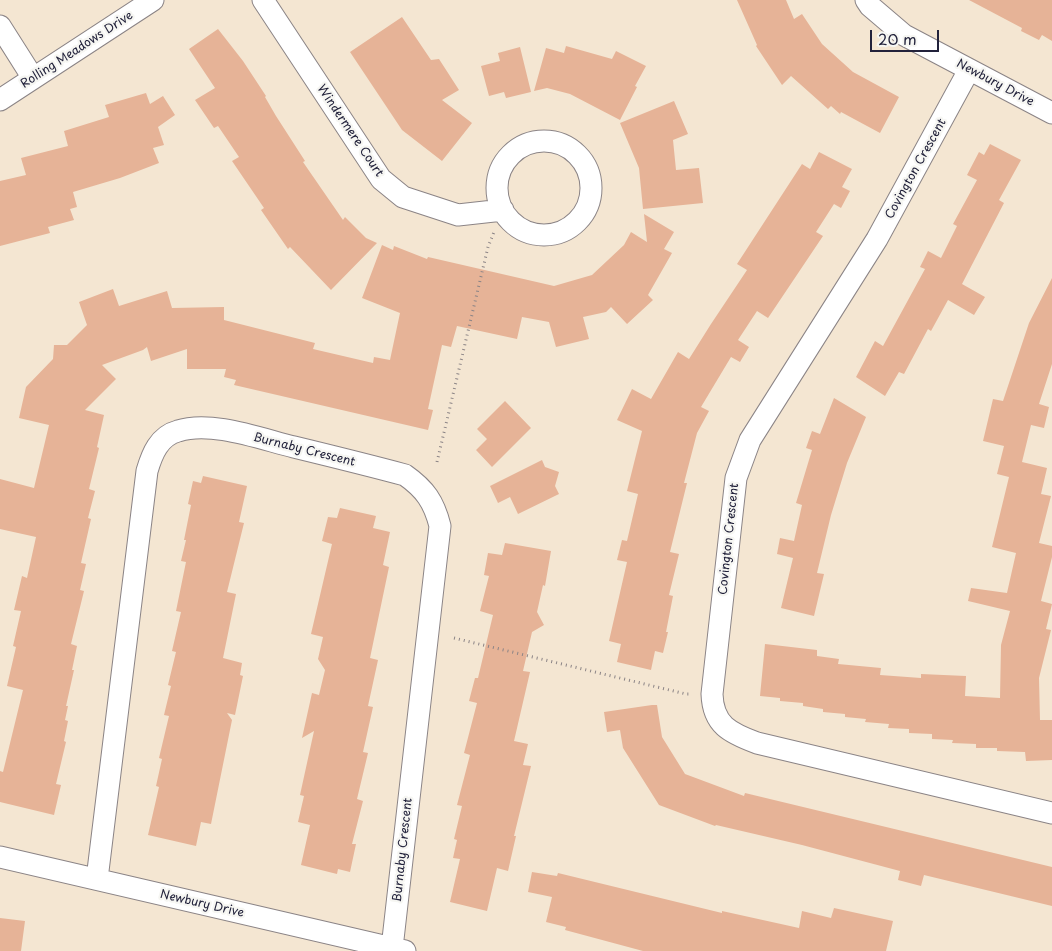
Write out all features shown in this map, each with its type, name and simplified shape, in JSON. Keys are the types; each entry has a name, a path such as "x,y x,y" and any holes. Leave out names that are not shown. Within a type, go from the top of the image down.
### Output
{"street":[{"name":"Rolling Meadows Drive","path":"0,100 153,0"},
{"name":"Windermere Court","path":"264,0 381,179 403,197 458,215 502,210"},
{"name":"Newbury Drive","path":"866,0 870,6 904,35 1052,113"},
{"path":"0,26 33,78"},
{"name":"Covington Crescent","path":"969,70 877,239 750,440 736,478 712,694 713,704 716,715 724,726 737,736 757,743 1052,813"},
{"path":"537,142 554,142 569,148 584,163 591,180 590,198 586,210 577,223 567,230 551,235 533,234 518,227 502,210 498,197 498,181 503,165 521,147 537,142"},
{"name":"Burnaby Crescent","path":"97,879 147,471 152,453 163,440 177,431 199,427 232,432 405,474 417,483 429,497 436,510 440,526 398,949"},
{"name":"Newbury Drive","path":"0,857 398,949"}],"path":[{"path":"437,462 488,247 502,210"},
{"path":"454,638 686,694 712,694"}],"building":[{"path":"737,0 786,0 794,19 802,14 822,44 853,72 899,97 880,133 841,112 840,114 831,106 828,109 791,76 782,85 756,46"},
{"path":"969,0 1052,0 1052,41 1042,35 1039,40 1021,31 1022,28"},
{"path":"402,17 431,60 439,59 459,90 442,100 472,123 442,161 402,130 350,52"},
{"path":"218,29 243,61 266,96 276,116 305,161 303,162 343,220 345,217 366,238 377,243 331,290 290,247 288,249 261,210 264,208 232,161 239,157 218,126 214,128 195,100 215,88 189,49"},
{"path":"566,46 612,59 616,51 646,66 620,120 570,94 547,88 534,91 546,48 564,53"},
{"path":"520,47 531,92 506,98 504,92 489,96 481,66 500,61 498,53"},
{"path":"146,93 150,104 163,96 175,115 158,127 164,145 153,148 159,163 120,178 73,192 77,207 70,209 74,220 48,227 50,233 0,246 0,181 26,175 21,158 68,146 64,131 109,117 105,105"},
{"path":"674,101 688,134 673,140 676,170 699,168 703,203 643,209 639,168 620,123"},
{"path":"990,144 1021,160 999,200 1004,203 962,284 985,297 974,315 948,300 931,331 928,329 904,374 899,372 885,396 856,377 875,341 883,346 925,269 920,267 928,251 941,258 957,226 953,224 977,180 967,175 979,152 984,155"},
{"path":"819,152 852,169 842,187 850,191 841,208 834,204 816,232 823,236 768,318 757,311 738,340 749,347 740,362 731,357 701,407 709,411 697,433 684,483 687,483 670,552 679,554 669,595 673,596 663,653 655,651 651,670 617,662 621,644 609,641 627,562 617,560 622,540 627,541 638,494 627,491 642,431 617,420 632,389 651,399 678,352 689,359 747,270 737,264 802,164 810,169"},
{"path":"644,214 674,232 664,249 672,253 648,295 653,300 627,324 611,307 606,312 583,317 589,339 556,347 549,322 522,317 517,339 457,326 451,347 442,345 428,409 433,410 428,430 234,385 236,380 224,377 226,369 187,369 187,349 151,361 147,347 102,365 116,379 85,410 104,415 97,447 99,448 89,489 95,491 88,518 91,519 81,563 86,564 80,590 84,591 71,644 77,646 66,706 68,706 65,720 68,721 64,741 66,742 56,784 61,785 54,815 0,802 0,771 3,772 23,690 7,686 16,647 13,646 21,611 14,610 22,576 27,578 36,537 0,529 0,479 34,488 49,425 19,418 26,387 53,359 54,345 67,345 87,325 79,302 113,289 119,306 167,291 172,308 224,307 224,320 315,343 313,349 373,363 374,357 390,360 400,313 362,298 382,245 393,250 394,246 427,259 428,257 554,286 592,275 624,245 631,232 647,242"},
{"path":"1052,278 1052,364 1039,404 1049,407 1044,428 1031,425 1022,462 1047,468 1041,494 1051,496 1039,543 1052,546 1052,557 1041,601 1052,604 1046,629 1051,630 1039,678 1040,720 1052,720 1052,760 1026,761 1025,752 997,751 997,748 976,748 976,744 952,743 953,740 932,739 932,734 909,733 909,729 888,728 889,724 865,722 866,719 845,717 845,714 823,712 823,709 803,706 803,703 780,701 780,698 760,696 765,644 817,650 817,656 839,659 838,664 881,668 880,675 921,678 921,674 966,676 965,696 1000,698 1001,645 1010,611 968,601 971,588 1007,593 1016,553 992,547 1009,477 997,474 1004,446 983,441 993,399 1003,401 1029,323"},
{"path":"834,398 866,417 847,463 831,515 817,573 824,574 814,616 781,608 793,558 777,554 780,538 794,541 802,505 796,503 812,450 806,448 812,431 820,434"},
{"path":"505,401 531,428 492,467 476,450 487,439 477,429"},
{"path":"542,460 545,467 559,472 555,486 559,494 518,514 510,497 498,503 490,486"},
{"path":"203,476 247,486 239,522 244,523 227,592 236,594 223,658 242,663 240,675 243,676 235,715 227,713 232,720 211,824 201,822 196,846 148,835 159,787 156,786 162,759 159,758 169,716 164,715 171,686 168,685 176,652 172,651 181,612 176,611 186,562 181,561 191,505 188,504 193,481 201,483"},
{"path":"340,508 376,516 373,528 390,532 383,565 389,567 370,658 378,660 368,706 373,707 363,752 368,753 357,799 363,801 352,844 356,844 350,872 338,869 337,874 301,865 310,825 298,822 304,796 300,795 314,731 302,738 312,693 319,695 325,670 318,659 323,637 311,634 332,544 322,541 328,517 337,518"},
{"path":"505,543 551,551 545,586 543,585 537,612 544,625 532,632 523,671 530,672 514,741 528,744 523,765 531,766 514,836 516,836 508,871 497,868 487,911 450,902 460,859 453,858 457,840 454,839 462,806 457,805 470,755 464,753 477,703 469,701 475,678 478,678 493,615 480,611 489,576 484,575 488,553 502,555"},
{"path":"657,705 662,737 685,774 744,796 745,793 1052,867 1052,906 924,875 921,886 898,880 900,871 802,845 715,826 659,805 623,748 620,730 607,732 604,712"},
{"path":"532,872 557,876 558,873 722,913 722,911 799,928 802,911 831,918 834,908 893,921 886,951 643,951 565,930 566,927 546,922 552,897 528,892"},
{"path":"0,918 25,921 21,951 0,951"}]}
